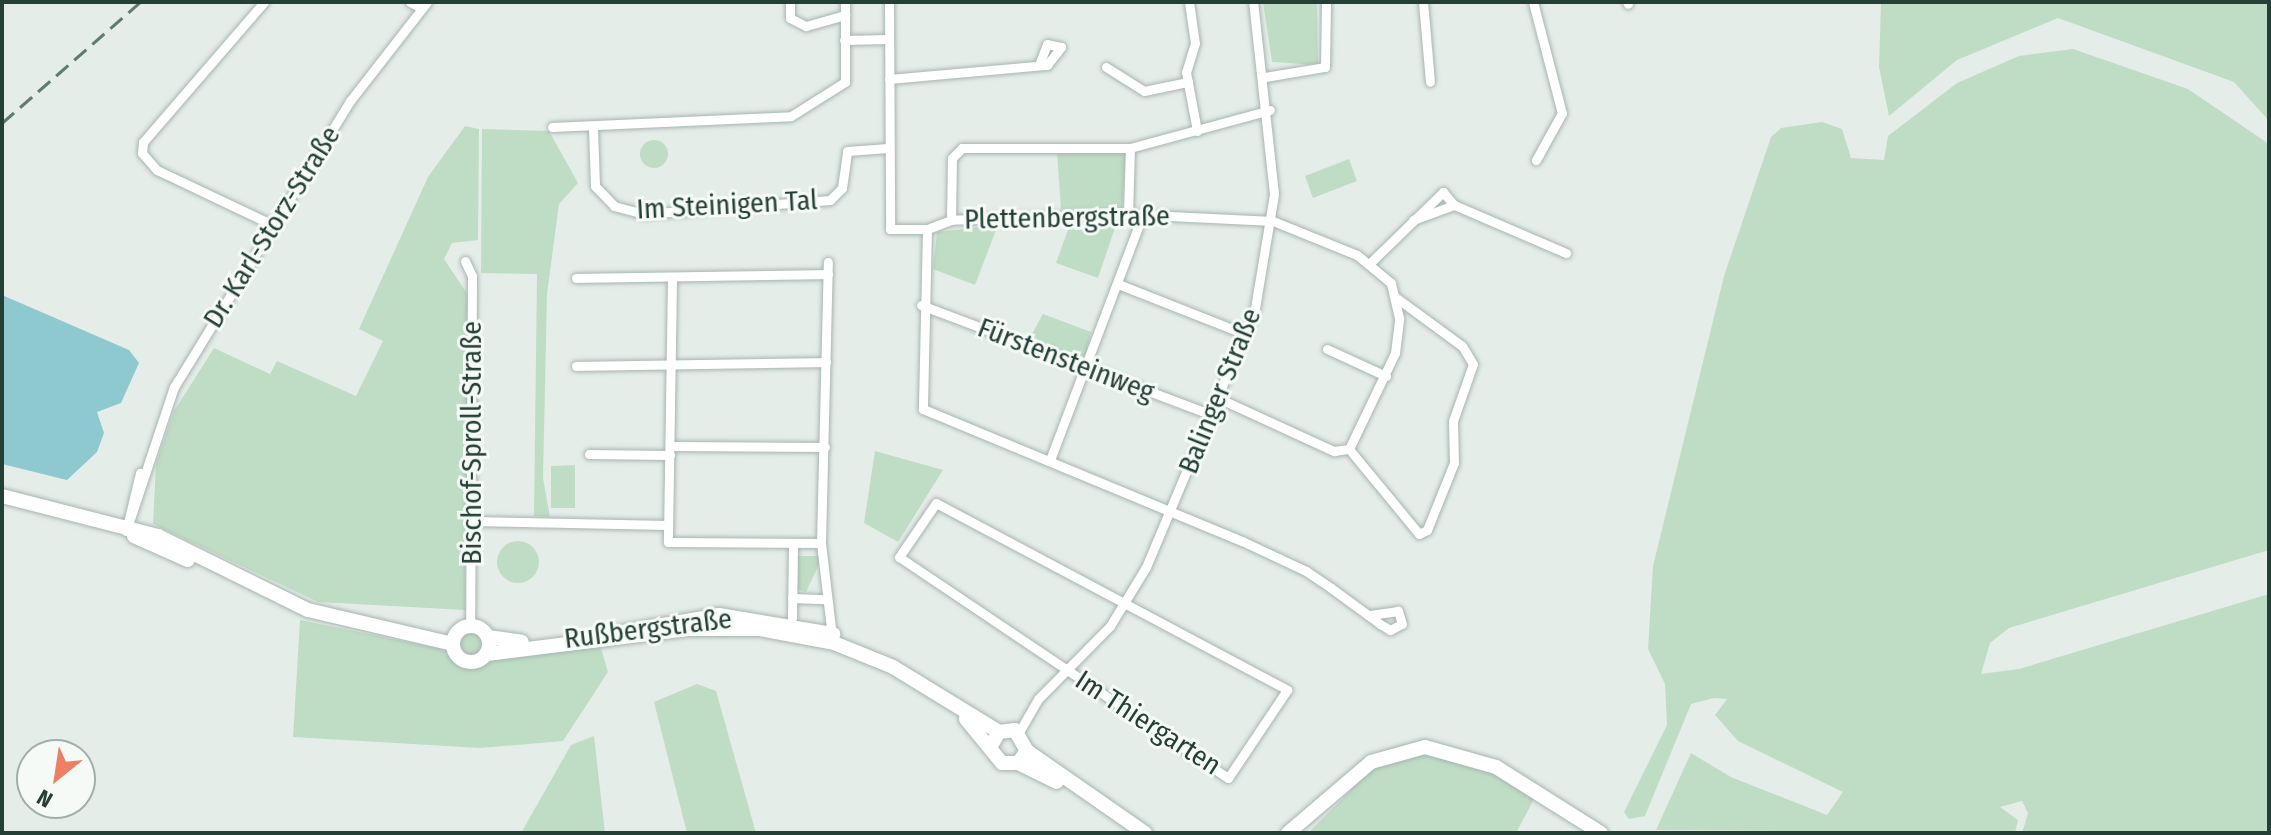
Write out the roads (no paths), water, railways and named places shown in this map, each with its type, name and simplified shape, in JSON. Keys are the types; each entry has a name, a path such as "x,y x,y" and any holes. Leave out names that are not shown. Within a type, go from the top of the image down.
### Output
{"street":[{"path":"264,2 143,142 142,153 157,170 273,225"},
{"path":"410,2 425,5"},
{"path":"790,2 790,18 806,26 845,15"},
{"path":"552,127 568,121 593,128 791,116 845,82 845,2"},
{"path":"889,2 890,229 927,229"},
{"path":"1189,2 1195,43 1188,82 1197,131"},
{"name":"Balinger Straße","path":"1019,732 1067,670 1125,604 1171,511 1245,334 1273,221 1270,110 1253,2"},
{"path":"1265,77 1325,67 1326,2"},
{"path":"1423,2 1430,82"},
{"path":"1533,2 1562,113 1536,160"},
{"name":"Dr. Karl-Storz-Straße","path":"126,531 143,467 174,387 350,101 425,5"},
{"path":"844,40 888,39"},
{"path":"889,79 1039,65"},
{"path":"1106,67 1144,91 1188,82"},
{"path":"951,220 952,158 962,148 1130,148 1270,110"},
{"name":"Im Steinigen Tal","path":"593,128 595,186 614,206 643,214 830,200 842,188 847,151 888,148"},
{"path":"1128,214 1130,148"},
{"path":"1370,263 1413,220 1434,193 1454,205 1566,253"},
{"path":"1413,220 1454,205"},
{"name":"Plettenbergstraße","path":"1273,221 1128,214 951,220 927,229 921,305 923,409 1171,511 1306,571 1368,615"},
{"path":"1050,460 1143,214"},
{"path":"1273,221 1370,263 1395,297 1462,346 1473,364 1453,421 1454,463 1419,534 1349,449"},
{"name":"Bischof-Sproll-Straße","path":"465,261 472,276 470,626"},
{"path":"828,262 821,543 825,599 831,628"},
{"path":"576,278 672,280 828,274"},
{"path":"672,280 668,542 821,543"},
{"path":"1118,284 1245,334"},
{"path":"1349,449 1386,376 1398,333 1395,297"},
{"name":"Fürstensteinweg","path":"921,305 1210,414"},
{"path":"1327,349 1386,376"},
{"path":"576,366 691,368 691,360 826,362"},
{"path":"1218,398 1334,451 1349,449"},
{"path":"589,454 825,447"},
{"path":"2,496 126,531 158,536 308,610 453,644 470,626 488,637 487,654"},
{"name":"Im Thiergarten","path":"936,503 1125,604 1287,690 1228,778 899,557 936,503"},
{"path":"472,521 668,525"},
{"path":"792,618 793,543"},
{"path":"792,598 825,599"},
{"name":"Rußbergstraße","path":"488,637 545,641 687,618 761,617 839,636 944,698 996,738 997,760 1023,757 1145,833"},
{"name":"Rußbergstraße","path":"453,644 464,661 487,654 719,627 816,638 893,667"},
{"path":"996,738 1019,732 1023,757"},
{"path":"1288,833 1337,789 1384,755 1440,749 1514,776 1601,833"},
{"path":"1301,833 1337,789"}],"water":[{"path":"2,295 129,350 139,363 121,403 97,412 104,433 97,452 67,480 2,464"}],"railway":[{"path":"2,123 140,2"}]}
